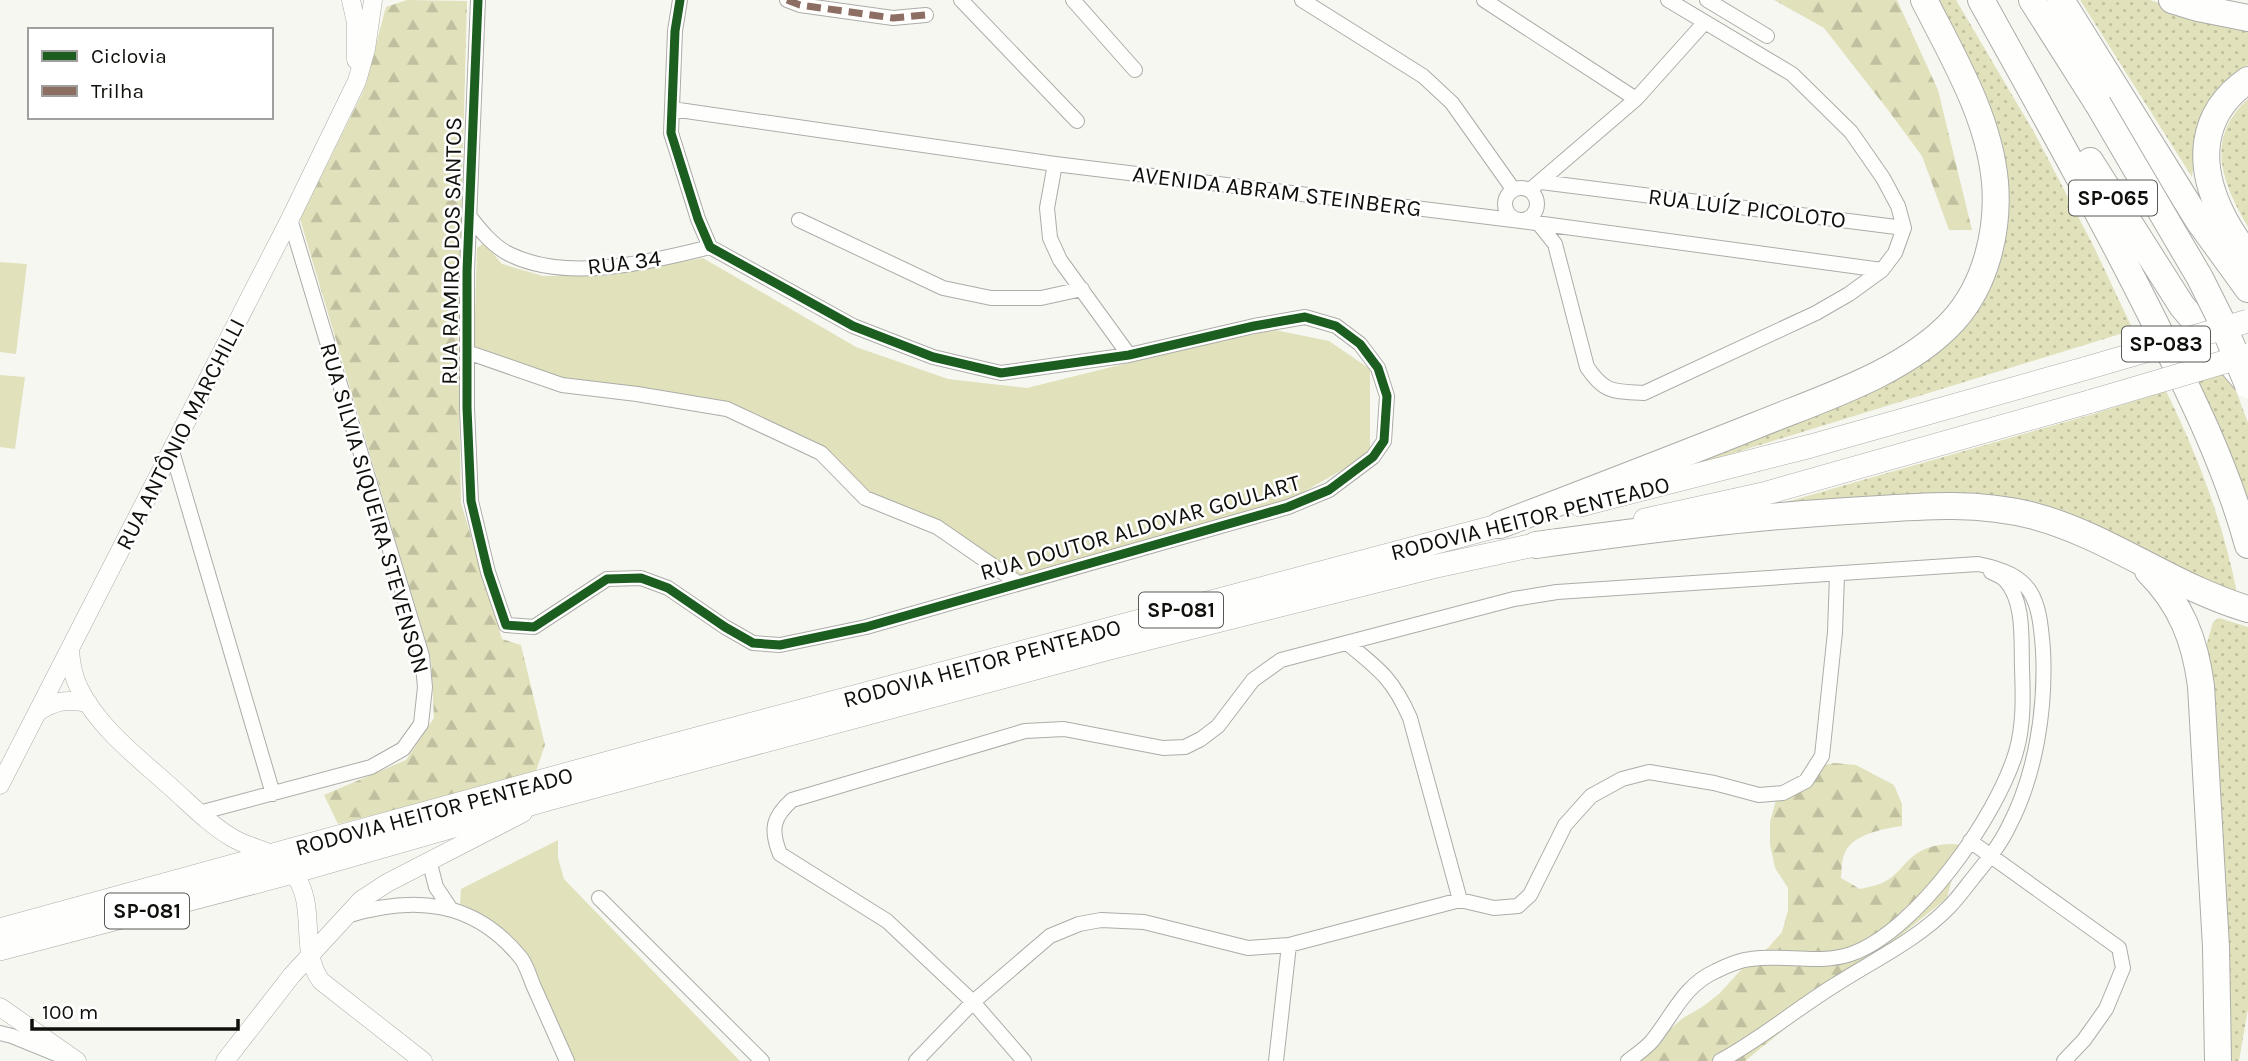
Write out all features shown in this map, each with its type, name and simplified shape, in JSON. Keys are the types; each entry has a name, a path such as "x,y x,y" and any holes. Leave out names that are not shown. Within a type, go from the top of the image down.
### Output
{"highway":[{"path":"1500,525 1869,378 1931,341 1953,320 1969,298 1991,246 1995,182 1989,149 1977,111 1924,0"},
{"name":"SP-083","path":"1981,0 2066,152 2188,386 2227,479 2248,545"},
{"name":"SP-065","path":"1994,0 2106,188 2182,306 2248,384"},
{"name":"SP-083","path":"2032,0 2098,104 2200,278 2248,384"},
{"name":"SP-065","path":"2061,0 2198,220 2248,289"},
{"path":"2172,0 2248,18"},
{"path":"2248,80 2221,104 2206,144 2211,189 2223,217 2248,257"},
{"path":"1536,545 1725,520 1943,505 2006,509 2096,538 2207,594 2248,609"},
{"path":"2127,554 2147,570 2172,598 2184,618 2198,660 2202,686 2216,947 2218,1061"}],"main road":[{"name":"RODOVIA HEITOR PENTEADO","path":"0,930 679,744 1500,525 1811,446 2248,321"},
{"name":"RODOVIA HEITOR PENTEADO","path":"0,949 293,872 548,799 1124,645 1432,567 1763,494 2248,355"}],"street":[{"name":"RUA ANTÔNIO MARCHILLI","path":"351,0 356,23 357,81"},
{"name":"RUA ANTÔNIO MARCHILLI","path":"0,785 290,219 357,81 366,49 373,0"},
{"name":"RUA RAMIRO DOS SANTOS","path":"478,0 467,271 467,408 471,500 488,572 506,625"},
{"path":"680,0 671,133 698,219 710,247"},
{"path":"787,0 800,5 893,18 926,15"},
{"path":"961,0 1077,121"},
{"path":"1073,0 1135,70"},
{"path":"1484,0 1636,99"},
{"path":"1539,224 1555,244 1587,367 1599,384 1616,391 1644,393 1816,313 1882,270 1895,253 1904,228 1898,206 1883,178 1851,132 1792,74 1668,0"},
{"path":"1707,0 1766,36"},
{"path":"1310,2 1423,76 1452,103 1513,190"},
{"path":"1536,186 1536,213 1521,221 1513,218 1504,204 1507,195 1522,187 1536,186 1636,99 1705,22"},
{"name":"AVENIDA ABRAM STEINBERG","path":"672,110 1055,164 1521,221 1882,270"},
{"path":"1055,164 1047,208 1050,238 1060,260 1129,355"},
{"name":"RUA LUÍZ PICOLOTO","path":"1536,186 1904,228"},
{"name":"RUA 34","path":"470,218 487,238 509,254 548,266 597,269 710,247"},
{"name":"RUA SILVIA SIQUEIRA STEVENSON","path":"199,813 371,767 403,749 421,724 425,687 422,656 290,219"},
{"path":"799,220 943,288 991,298 1041,298 1082,289"},
{"name":"RUA DOUTOR ALDOVAR GOULART","path":"506,625 534,627 607,579 641,578 668,588 753,643 780,645 866,626 1288,507 1329,489 1373,457 1384,441 1387,396 1378,368 1360,344 1336,326 1306,317 1254,326 1129,355 1001,373 933,358 853,326 710,247"},
{"path":"467,352 562,384 727,409 821,453 865,498 937,527 1017,583"},
{"path":"171,448 273,794"},
{"path":"1628,1061 1651,1042 1681,997 1714,971 1750,959 1810,960 1851,954 1880,939 1912,914 1933,892 1970,841 2002,789 2016,752 2023,688 2016,599 2005,580 1978,564"},
{"path":"1024,1061 973,1002 887,921 780,853 775,841 774,827 779,812 792,800 1025,731 1065,729 1163,748 1185,747 1218,726 1253,680 1281,660 1514,599 1557,592 1978,564 2017,575 2038,607 2044,680 2042,718 2024,788 2010,826 1950,907 1883,956 1834,985 1742,1049 1720,1061"},
{"path":"916,1061 973,1002 1050,936 1079,924 1101,920 1144,922 1248,948 1289,945 1460,900 1494,908 1518,906 1530,895 1565,825 1591,796 1622,779 1649,772 1714,783 1759,795 1783,793 1806,781 1822,756 1838,575"},
{"path":"1347,643 1387,676 1406,707 1460,900"},
{"path":"70,651 73,674 88,703 120,742 214,826 233,839 275,855 293,872 302,889 307,908 309,957 313,970 321,981 423,1061"},
{"path":"37,712 49,704 63,700 88,703"},
{"path":"225,1061 292,975 361,900 429,860 548,799"},
{"path":"1970,841 2119,948 2123,968 2106,1009 2084,1040 2064,1061"},
{"path":"429,860 436,887 450,908"},
{"path":"599,898 762,1061"},
{"path":"345,916 397,906 432,905 450,908 480,921 522,960 567,1061"},
{"path":"1276,1061 1289,945"},
{"path":"0,1007 75,1061"},
{"path":"0,1033 75,1061"}],"green space":[{"path":"407,0 467,1 458,336 461,503 502,639 521,645 545,745 535,774 338,824 324,795 406,760 434,718 431,660 300,219 363,92 386,7"},
{"path":"1774,0 1897,0 1938,90 1972,230 1949,230 1922,156 1824,28"},
{"path":"1932,0 1956,0 2035,134 2094,247 2133,330 1656,477 1927,352 2001,228"},
{"path":"2080,0 2150,0 2194,14 2248,26 2248,65 2236,73 2198,134 2192,177"},
{"path":"2248,99 2248,227 2225,178 2222,145 2234,114"},
{"path":"484,243 502,264 543,276 604,276 703,258 856,347 948,379 1027,388 1200,345 1275,330 1329,341 1370,369 1370,454 1286,502 1017,577 866,495 824,451 730,405 554,378 474,346 477,248"},
{"path":"0,262 27,264 16,354 0,352"},
{"path":"2229,372 2248,423 2248,516 2195,381"},
{"path":"0,375 25,377 15,449 0,447"},
{"path":"2166,391 2208,490 2237,593 2213,586 2087,520 2041,506 1794,507 1786,502 2090,415"},
{"path":"2219,618 2248,627 2248,1009 2239,1061 2225,1061 2204,654 2213,622"},
{"path":"1834,763 1856,765 1894,785 1902,804 1902,826 1868,834 1853,842 1843,858 1841,878 1860,889 1877,885 1892,877 1921,851 1943,844 1960,845 1947,898 1745,1061 1633,1061 1683,1018 1719,994 1749,961 1768,948 1782,932 1788,910 1788,888 1775,868 1770,844 1770,822 1776,800 1812,768"},
{"path":"558,840 558,858 564,879 740,1061 573,1061 527,959 460,905 461,889"}],"marked path":[{"path":"787,0 800,5 893,18 926,15"}],"cycle path":[{"path":"478,0 467,271 467,408 471,501 488,572 506,625 534,627 607,579 641,578 668,588 753,643 780,645 866,627 1288,507 1329,490 1373,457 1384,441 1387,396 1378,368 1360,344 1336,326 1305,317 1129,355 1001,373 933,357 853,326 710,247 698,219 671,133 675,31 680,0"}]}
